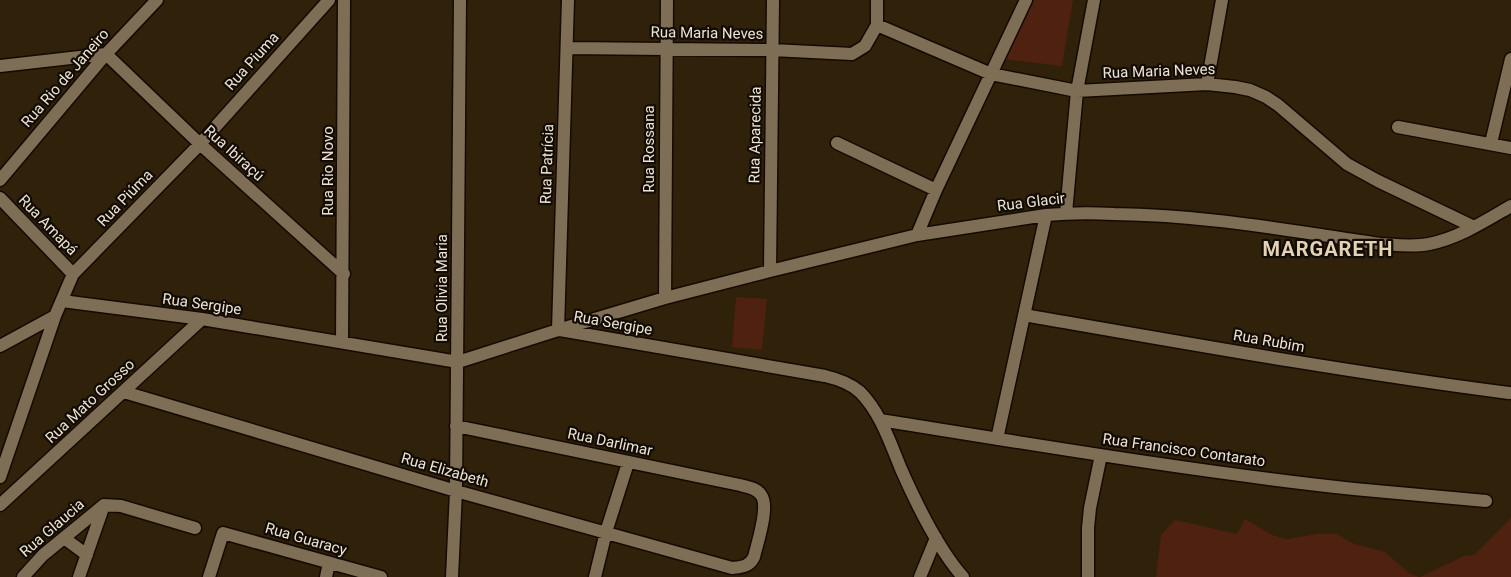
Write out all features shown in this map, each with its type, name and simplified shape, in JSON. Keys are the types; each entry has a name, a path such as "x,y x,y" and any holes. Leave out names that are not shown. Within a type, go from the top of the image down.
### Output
{"street":[{"name":"Rua Rio de Janeiro","path":"0,180 106,54 156,0"},
{"name":"Rua Piuma","path":"200,144 329,0"},
{"name":"Rua Rio Novo","path":"342,342 344,274 344,0"},
{"name":"Rua Olivia Maria","path":"452,577 456,491 458,362 460,0"},
{"name":"Rua Patrícia","path":"558,330 568,0"},
{"name":"Rua Rossana","path":"665,298 667,0"},
{"name":"Rua Aparecida","path":"770,270 774,0"},
{"path":"877,0 877,25"},
{"path":"917,235 936,190 1026,0"},
{"path":"1066,213 1077,91 1094,0"},
{"path":"1207,84 1222,0"},
{"name":"Rua Maria Neves","path":"568,48 772,50 852,54 862,49 877,25 990,74 1077,91 1207,84 1236,86 1266,97 1347,164 1474,227"},
{"path":"0,66 106,54"},
{"name":"Rua Ibiraçú","path":"106,54 200,144 344,274"},
{"path":"1491,143 1511,59"},
{"path":"1398,127 1511,148"},
{"path":"836,143 936,190"},
{"name":"Rua Piúma","path":"73,274 200,144"},
{"name":"Rua Amapá","path":"0,198 73,274"},
{"name":"Rua Glacir","path":"558,330 665,298 770,270 917,235 1066,213 1154,214 1207,218 1381,244 1409,246 1443,240 1474,227 1511,206"},
{"path":"997,439 1046,216"},
{"path":"0,478 55,316 73,274"},
{"name":"Rua Sergipe","path":"62,301 202,319 458,362 558,330 839,379 858,391 880,420 902,472 936,538 955,568 964,577"},
{"name":"Rua Rubim","path":"1024,315 1297,363 1509,393"},
{"path":"0,346 55,316"},
{"name":"Rua Mato Grosso","path":"0,505 202,319"},
{"name":"Rua Elizabeth","path":"124,392 456,491 732,568 747,565 751,563 754,557"},
{"name":"Rua Francisco Contarato","path":"880,420 1102,455 1353,488 1486,501"},
{"name":"Rua Darlimar","path":"456,426 740,485 758,491 763,497 764,512 754,557"},
{"path":"1088,577 1090,508 1102,455"},
{"path":"595,577 606,532 628,463"},
{"path":"79,577 104,505 121,506 195,528"},
{"name":"Rua Glaucia","path":"23,577 43,555 104,505"},
{"name":"Rua Guaracy","path":"209,577 223,533 329,563 359,574 381,577"},
{"path":"64,538 87,555"},
{"path":"920,577 936,538"},
{"path":"326,577 329,563"}],"shaded area":[{"path":"1034,0 1073,0 1062,66 1003,59"},
{"path":"736,297 767,299 762,350 732,347"},
{"path":"1511,518 1511,577 1420,577 1464,556 1474,555"},
{"path":"1245,519 1272,535 1287,539 1317,534 1337,534 1354,544 1385,552 1409,573 1419,577 1156,577 1161,535 1175,520 1237,534"}],"district":[{"name":"MARGARETH","path":"1328,249"}]}
